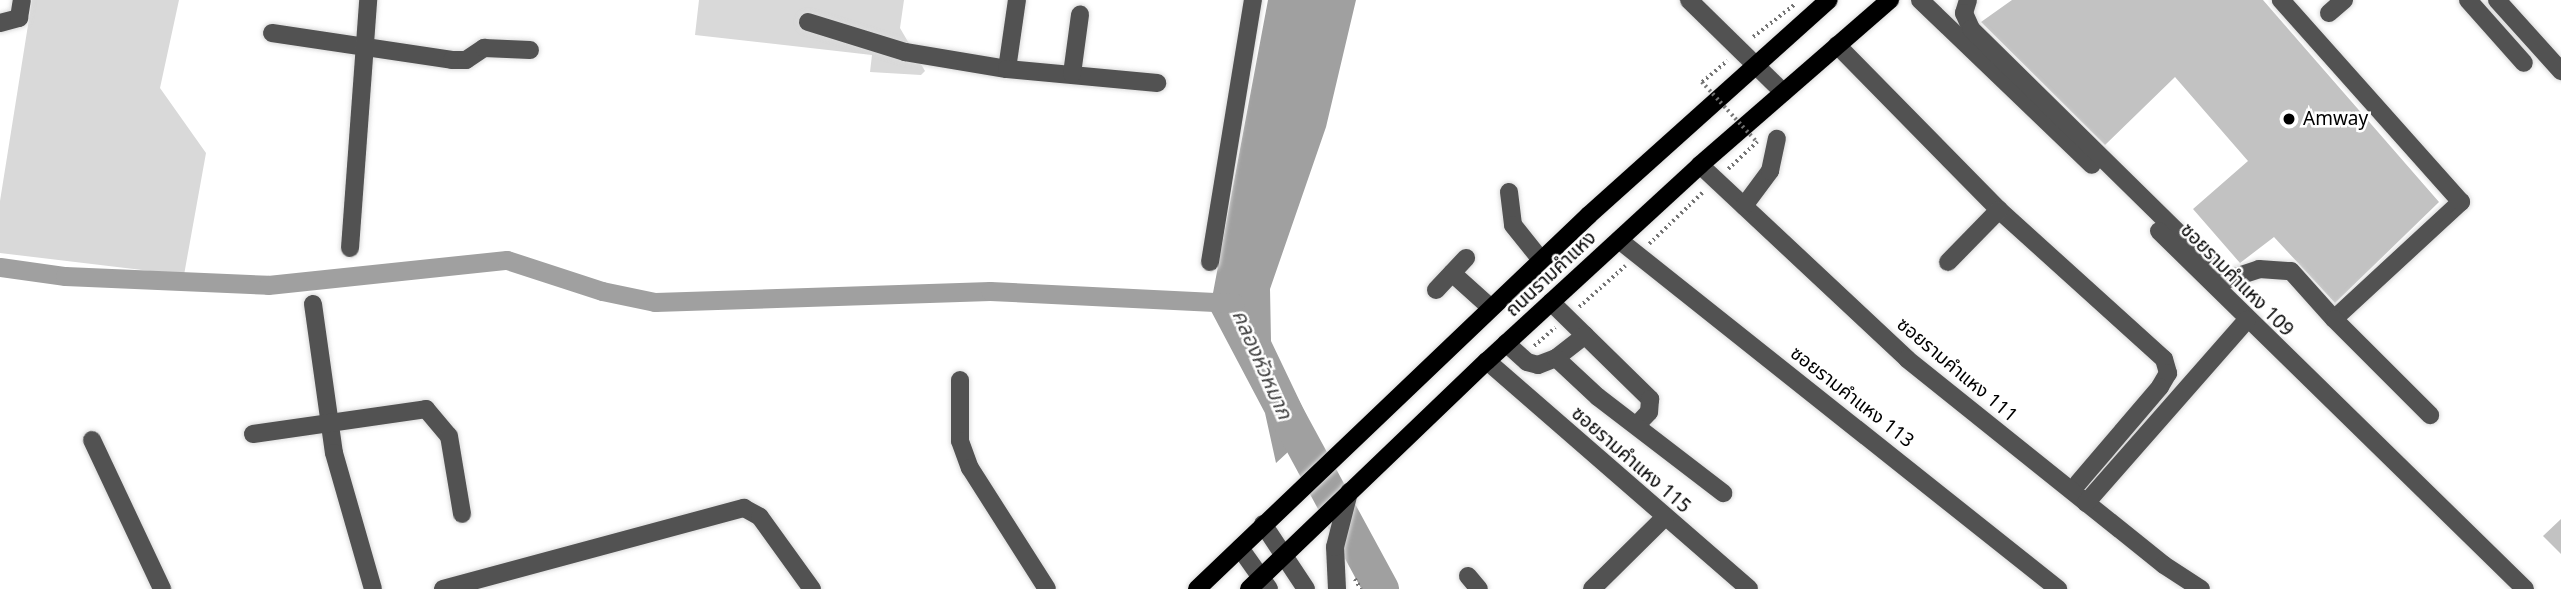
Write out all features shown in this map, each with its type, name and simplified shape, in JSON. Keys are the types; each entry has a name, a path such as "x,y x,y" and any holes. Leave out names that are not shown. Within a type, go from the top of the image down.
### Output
{"main road":[{"name":"ถนนรามคำแหง","path":"1198,589 1297,491 1541,260 1829,0"},
{"name":"ถนนรามคำแหง","path":"1260,585 1284,554 1506,343 1700,165 1890,0"}],"street":[{"path":"0,23 19,18 22,0"},
{"path":"350,248 368,0"},
{"path":"1007,69 1017,0"},
{"path":"1210,262 1253,0"},
{"name":"ซอยรามคำแหง 109","path":"1920,0 2525,589"},
{"path":"1968,0 1964,13 1971,29 2226,280 2259,269 2291,271 2334,319 2430,415"},
{"path":"2281,0 2460,202 2334,319"},
{"path":"2329,13 2344,0"},
{"path":"2468,0 2524,63"},
{"path":"2497,0 2561,71"},
{"path":"1702,4 1754,65 1783,92"},
{"path":"1072,74 1080,15"},
{"path":"808,22 905,52 1007,69 1157,83"},
{"path":"272,33 452,60 466,60 484,48 530,50"},
{"path":"1837,45 1999,211 2168,365 2160,387 2078,483"},
{"path":"1744,206 1770,171 1777,139"},
{"name":"ซอยรามคำแหง 111","path":"1700,165 1907,359 2086,503 2201,589"},
{"path":"1510,192 1513,225 1541,260"},
{"path":"1948,262 1999,211"},
{"name":"ซอยรามคำแหง 113","path":"1619,240 2058,589"},
{"path":"1436,290 1466,258"},
{"path":"1452,273 1491,308"},
{"path":"1551,302 1650,399 1649,412 1638,424"},
{"path":"313,304 330,422 373,589"},
{"path":"2086,503 2247,320"},
{"path":"1506,343 1527,362 1538,365 1556,358 1585,335"},
{"path":"1556,358 1598,397 1638,424 1723,493"},
{"name":"ซอยรามคำแหง 115","path":"1487,361 1749,589"},
{"path":"960,380 960,441 970,468 1047,589"},
{"path":"253,434 426,409 449,436 462,514"},
{"path":"92,440 162,589"},
{"path":"1336,585 1335,547 1349,492"},
{"path":"443,589 744,509 760,517 813,589"},
{"path":"1592,589 1665,517"},
{"path":"1263,524 1306,589"},
{"path":"1240,548 1260,585"}],"path":[{"path":"1702,82 1758,142"}],"shaded area":[{"path":"32,0 179,0 160,88 206,153 184,275 0,253 0,201"},
{"path":"699,0 904,0 900,28 925,71 921,75 870,72 872,55 695,35"}],"water":[{"path":"1268,0 1356,0 1326,127 1270,289 1271,341 1313,429 1276,463 1265,413 1210,309"}],"building":[{"name":"Amway","path":"2012,0 2263,0 2439,202 2335,303 2274,237 2240,263 2193,209 2248,161 2175,77 2105,145 1981,22"},
{"path":"2561,519 2561,554 2543,536"}],"waterway":[{"path":"0,267 65,276 268,285 507,260 602,291 655,302 990,291 1235,303"},
{"name":"คลองหัวหมาก","path":"1278,399 1381,589"}],"place":[{"name":"Amway","path":"2289,119"}]}
